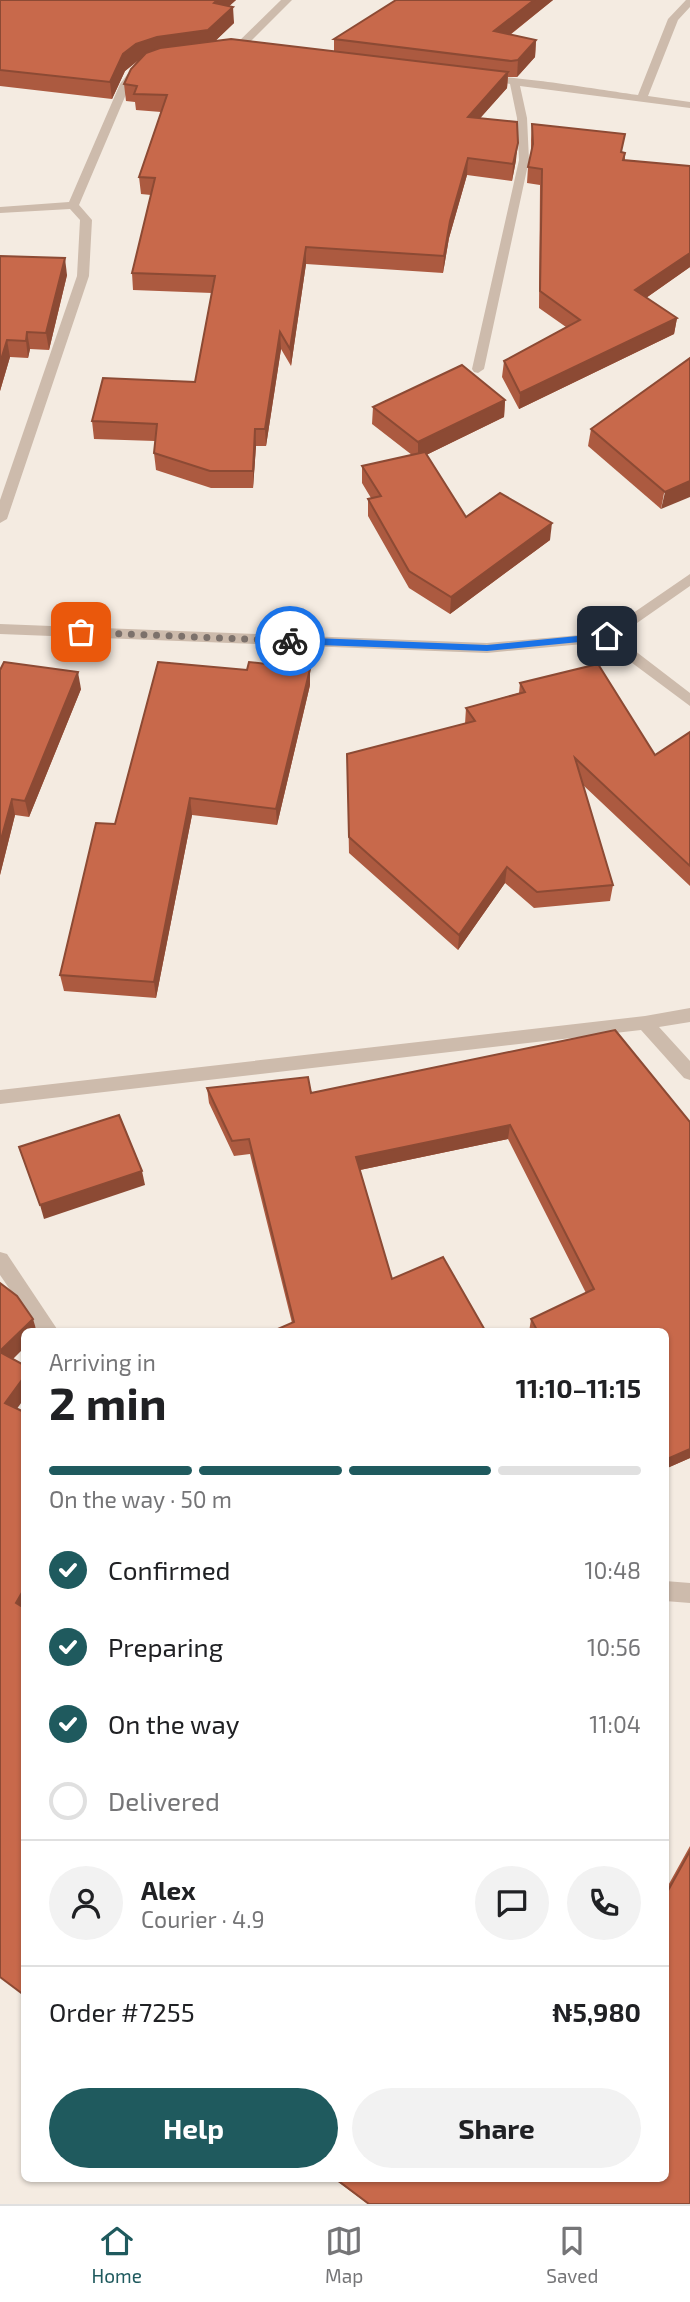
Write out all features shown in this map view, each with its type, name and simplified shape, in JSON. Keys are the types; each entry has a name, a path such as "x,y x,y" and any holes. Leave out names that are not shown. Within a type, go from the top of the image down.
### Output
{"street":[{"path":"251,50 231,49 287,0"},
{"path":"642,98 673,19 690,1"},
{"path":"73,205 131,74 150,62"},
{"path":"472,76 690,105"},
{"path":"478,369 524,160 522,118 514,81"},
{"path":"0,210 73,205"},
{"path":"0,519 83,276 86,220 73,205"},
{"path":"0,629 487,648 607,636 690,579"},
{"path":"607,636 690,701"},
{"path":"0,1097 645,1023 690,1015"},
{"path":"645,1023 690,1073"},
{"path":"0,1260 47,1328"},
{"path":"669,1591 690,1593"}],"building":[{"path":"0,0 217,0 214,3 233,7 208,30 157,37 136,44 123,54 110,82 0,70"},
{"path":"396,0 534,0 494,31 536,40 518,60 511,61 334,39"},
{"path":"231,39 508,72 468,117 517,122 518,143 513,164 468,158 450,221 444,256 306,247 290,349 280,332 265,429 255,429 253,471 210,471 154,453 157,424 92,421 103,378 195,382 215,276 132,273 155,178 139,177 167,95 134,94 137,86 124,84 131,69 146,53 160,48"},
{"path":"532,124 625,134 621,152 625,153 623,160 690,166 690,253 635,290 677,318 520,393 504,361 580,320 540,291 542,169 528,167 533,144"},
{"path":"0,256 65,258 46,333 27,332 26,341 7,340 0,363"},
{"path":"690,358 690,481 665,492 591,429"},
{"path":"462,365 505,400 418,442 373,407"},
{"path":"425,452 466,517 500,493 552,523 451,597 409,571 368,499 381,496 362,466"},
{"path":"4,662 78,672 25,801 12,799 0,843 0,670"},
{"path":"158,662 247,670 249,662 310,669 276,809 190,798 154,982 60,975 96,823 115,824"},
{"path":"598,664 655,755 690,732 690,866 575,758 613,885 537,892 507,867 459,935 349,837 347,754 475,721 466,708 525,692 520,683"},
{"path":"615,1030 690,1122 690,1449 669,1458 669,1328 536,1328 531,1319 594,1289 510,1125 356,1157 392,1279 443,1257 484,1328 280,1328 294,1322 249,1139 232,1141 207,1088 308,1077 311,1093"},
{"path":"119,1115 142,1171 40,1205 19,1147"},
{"path":"0,1283 17,1296 33,1319 0,1351"},
{"path":"0,1352 21,1363 21,1381 5,1403 21,1411 21,1594 16,1603 21,1606 21,1993 0,1977"},
{"path":"690,1851 690,2204 369,2204 340,2182 669,2182 669,1889"}],"way so far":[{"path":"81,632 290,641"}],"route":[{"path":"290,641 487,648 607,636"}]}
